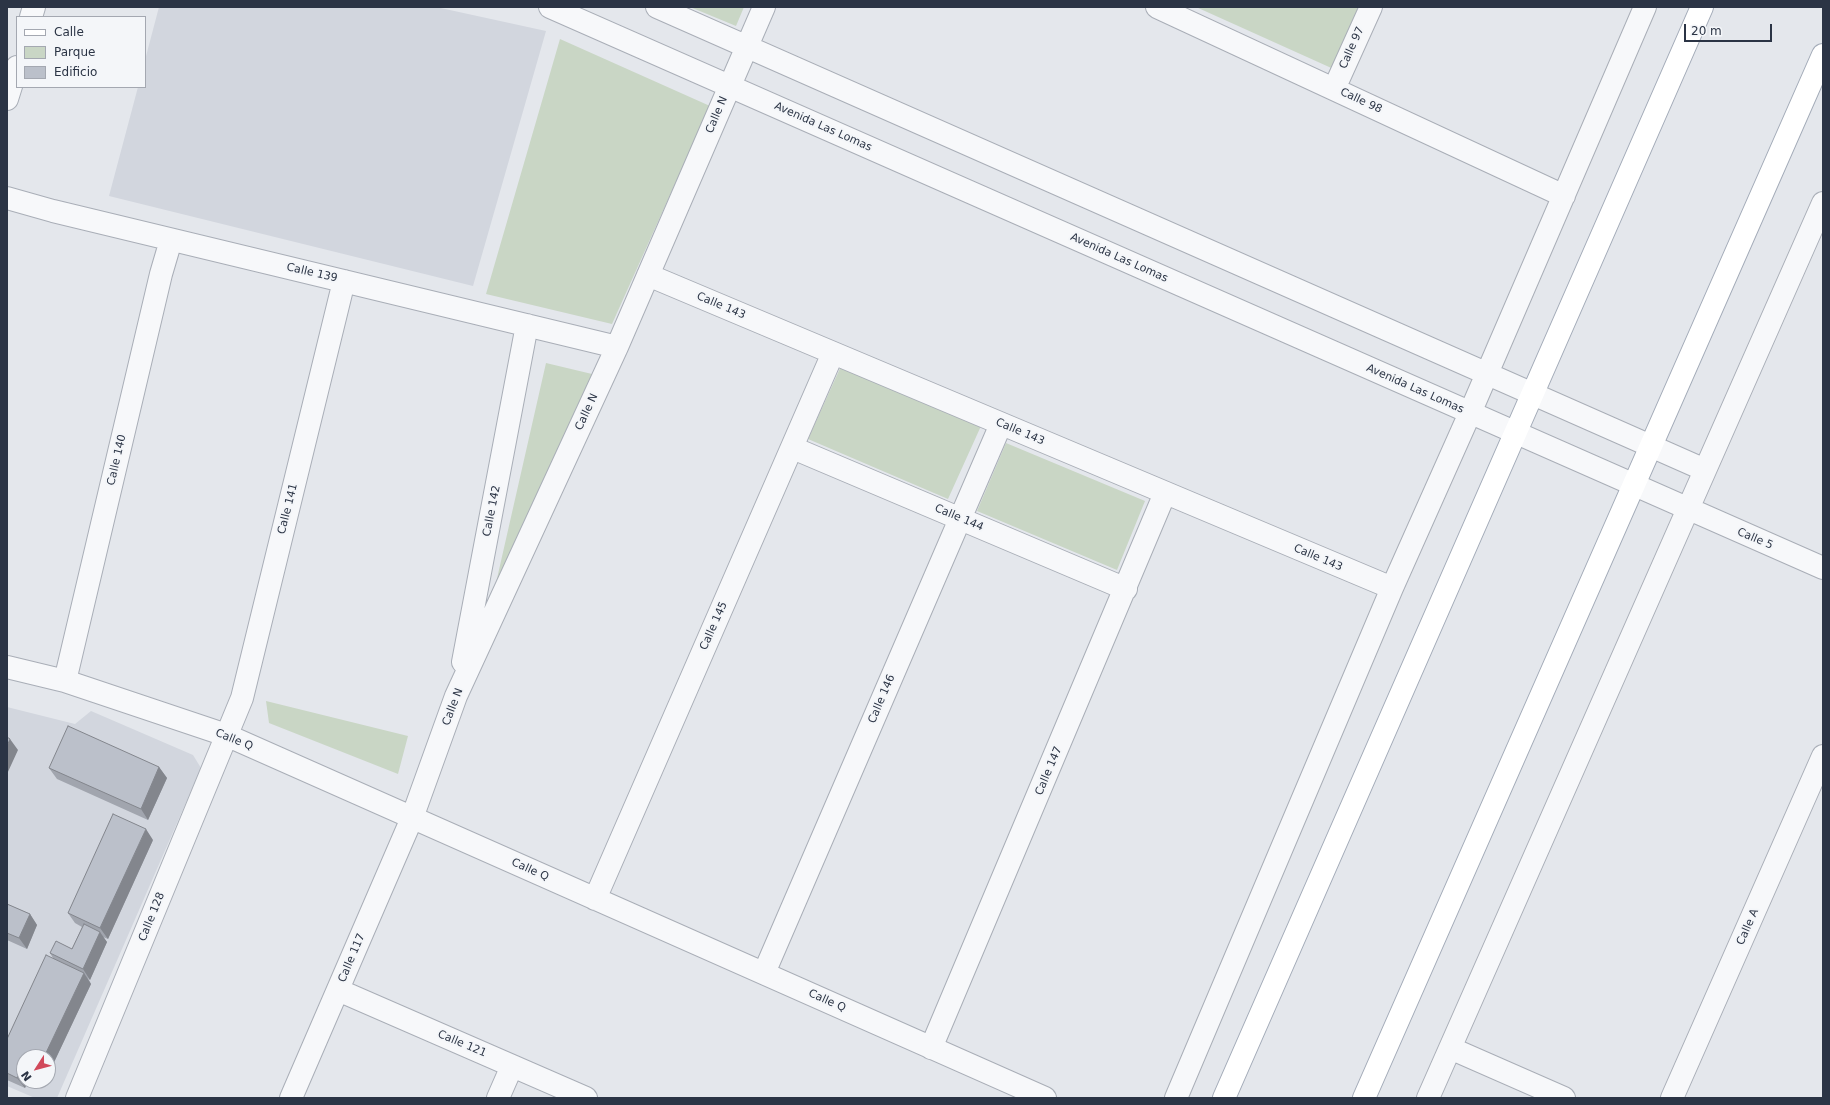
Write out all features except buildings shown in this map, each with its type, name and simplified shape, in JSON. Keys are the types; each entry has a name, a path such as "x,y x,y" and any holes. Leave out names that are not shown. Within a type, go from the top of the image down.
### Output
{"main road":[{"path":"1224,1098 1702,7"},
{"path":"1364,1098 1823,55"}],"street":[{"name":"Avenida Las Lomas","path":"550,7 1688,510"},
{"path":"657,7 1705,470"},
{"name":"Calle N","path":"412,818 456,696 617,347 764,7"},
{"name":"Calle 97","path":"1334,89 1371,7"},
{"path":"1176,1098 1392,588 1470,413 1645,7"},
{"name":"Calle 98","path":"1168,9 1334,89 1564,196"},
{"name":"Calle 139","path":"7,198 171,240 617,347"},
{"path":"1428,1098 1823,203"},
{"name":"Calle 140","path":"65,681 161,274 171,240"},
{"name":"Calle 143","path":"648,275 1392,588"},
{"name":"Calle 141","path":"226,736 242,698 344,281"},
{"name":"Calle 142","path":"456,696 527,325"},
{"name":"Calle 145","path":"595,899 833,353"},
{"name":"Calle 146","path":"764,973 1001,424"},
{"name":"Calle 144","path":"792,448 1126,589"},
{"name":"Calle 147","path":"931,1048 1126,589 1165,493"},
{"name":"Calle 5","path":"1688,510 1823,568"},
{"name":"Calle Q","path":"7,666 65,681 226,736 1045,1098"},
{"name":"Calle 128","path":"77,1098 226,736"},
{"name":"Calle A","path":"1672,1098 1823,756"},
{"name":"Calle 117","path":"291,1098 412,818"},
{"name":"Calle 121","path":"338,990 586,1098"},
{"path":"1450,1048 1564,1098"},
{"path":"498,1098 512,1066"}],"shaded area":[{"path":"159,7 436,7 546,31 473,286 109,196 138,88 146,88 146,56"},
{"path":"7,707 75,724 91,711 193,755 201,768 57,1098 35,1098 7,1086"}],"green space":[{"path":"690,7 744,7 736,26"},
{"path":"1196,7 1367,7 1338,71"},
{"path":"560,39 710,106 612,324 486,294"},
{"path":"546,363 592,374 491,605"},
{"path":"842,364 981,426 948,499 808,439"},
{"path":"1006,443 1145,501 1117,570 977,511"},
{"path":"266,701 408,736 398,774 269,723"}]}
